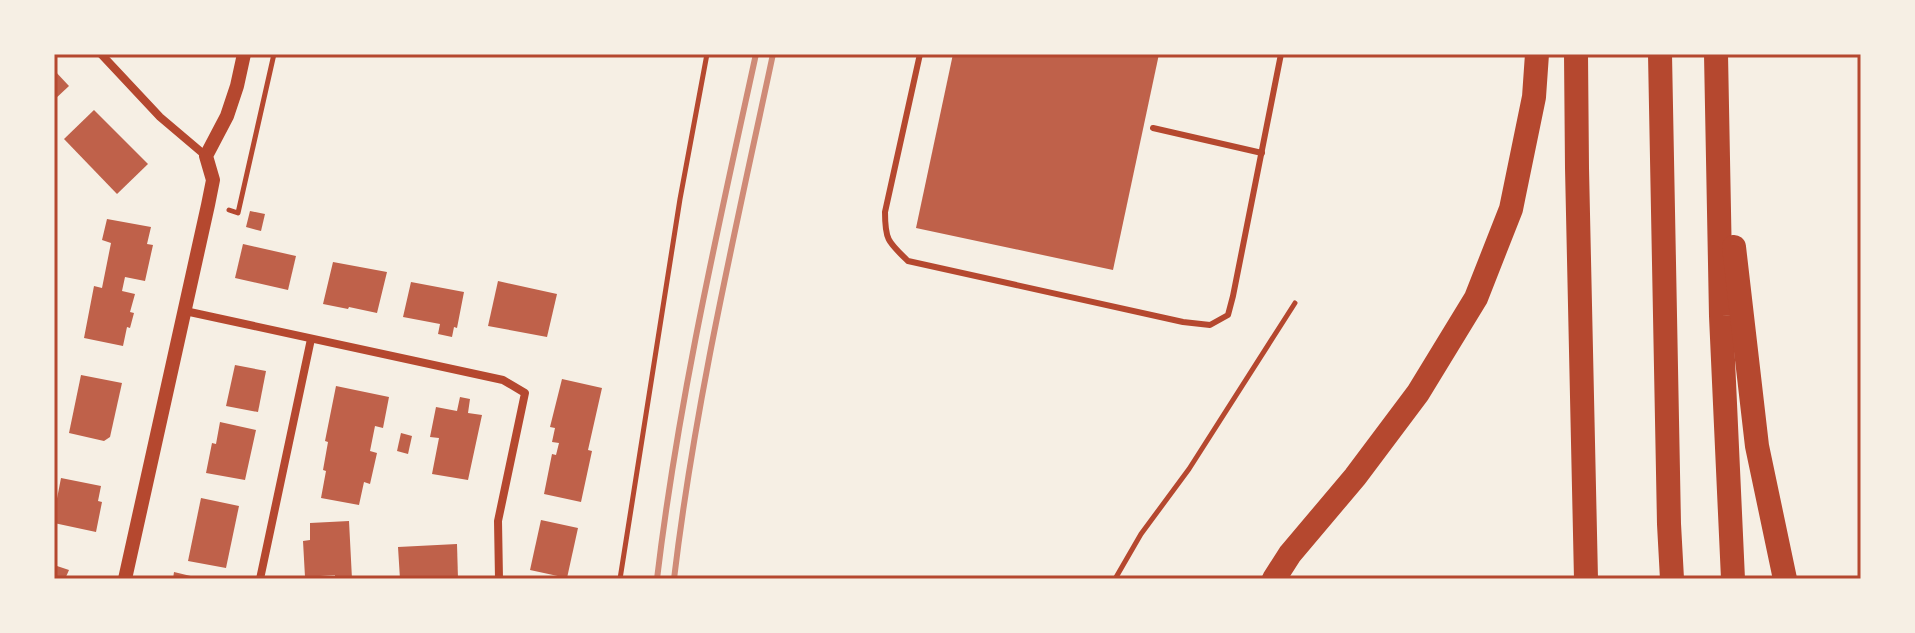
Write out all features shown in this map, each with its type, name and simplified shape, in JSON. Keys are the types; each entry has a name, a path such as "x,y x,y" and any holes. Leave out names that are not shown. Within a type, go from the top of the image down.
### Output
{"highway":[{"path":"1274,579 1290,554 1355,477 1418,393 1476,298 1511,209 1534,97 1537,54"},
{"path":"1576,54 1586,579"},
{"path":"1660,54 1672,579"},
{"path":"1716,58 1721,316 1733,579"},
{"path":"1716,58 1757,446 1785,579"}],"street":[{"path":"101,54 160,117 206,156 213,180 125,579"},
{"path":"206,156 227,116 244,54"},
{"path":"185,311 503,380 525,393 498,521 499,579"},
{"path":"260,579 311,339"}],"lane":[{"path":"920,54 885,212 885,232 892,246 908,261 1183,322 1210,325 1228,315 1281,54"},
{"path":"1153,128 1262,153"}],"path":[{"path":"208,205 238,213 274,54"},
{"path":"620,579 680,199 707,54"},
{"path":"1115,579 1141,534 1189,469 1295,303"}],"building":[{"path":"953,54 1159,54 1113,270 916,228"},
{"path":"54,70 69,86 54,100"},
{"path":"94,110 148,164 117,194 64,139"},
{"path":"250,211 265,214 261,231 246,227"},
{"path":"107,219 151,227 147,244 153,245 145,281 125,277 122,291 135,294 130,312 134,313 123,346 84,338 94,286 102,288 111,243 102,240"},
{"path":"243,244 296,256 288,290 235,278"},
{"path":"333,262 387,272 377,313 323,304"},
{"path":"498,281 557,294 547,337 488,326"},
{"path":"411,282 464,292 457,328 454,327 452,337 438,334 440,324 403,317"},
{"path":"235,365 266,371 258,412 226,406"},
{"path":"81,375 122,383 110,437 104,441 69,433"},
{"path":"562,379 602,388 588,450 592,451 581,502 544,494 552,454 556,455 559,443 552,442 555,428 550,427"},
{"path":"336,386 389,397 383,428 375,426 370,451 377,453 370,484 364,482 359,505 321,498 326,471 323,470 328,442 325,441"},
{"path":"460,397 470,399 468,413 482,415 468,480 432,474 439,438 430,437 436,407 457,411"},
{"path":"220,422 256,430 245,480 206,473"},
{"path":"401,433 412,436 408,454 397,451"},
{"path":"61,478 101,486 98,501 102,502 96,532 54,523"},
{"path":"201,498 239,506 226,568 188,561"},
{"path":"541,520 578,528 567,578 530,570"},
{"path":"349,521 352,579 335,579 335,575 305,577 303,541 310,540 310,523"},
{"path":"457,544 458,579 400,579 398,547"},
{"path":"54,565 69,570 65,579 54,579"},
{"path":"174,572 199,578 199,579 173,579"}],"railway":[{"path":"657,579 688,381 756,54"},
{"path":"674,579 705,381 773,54"}]}
